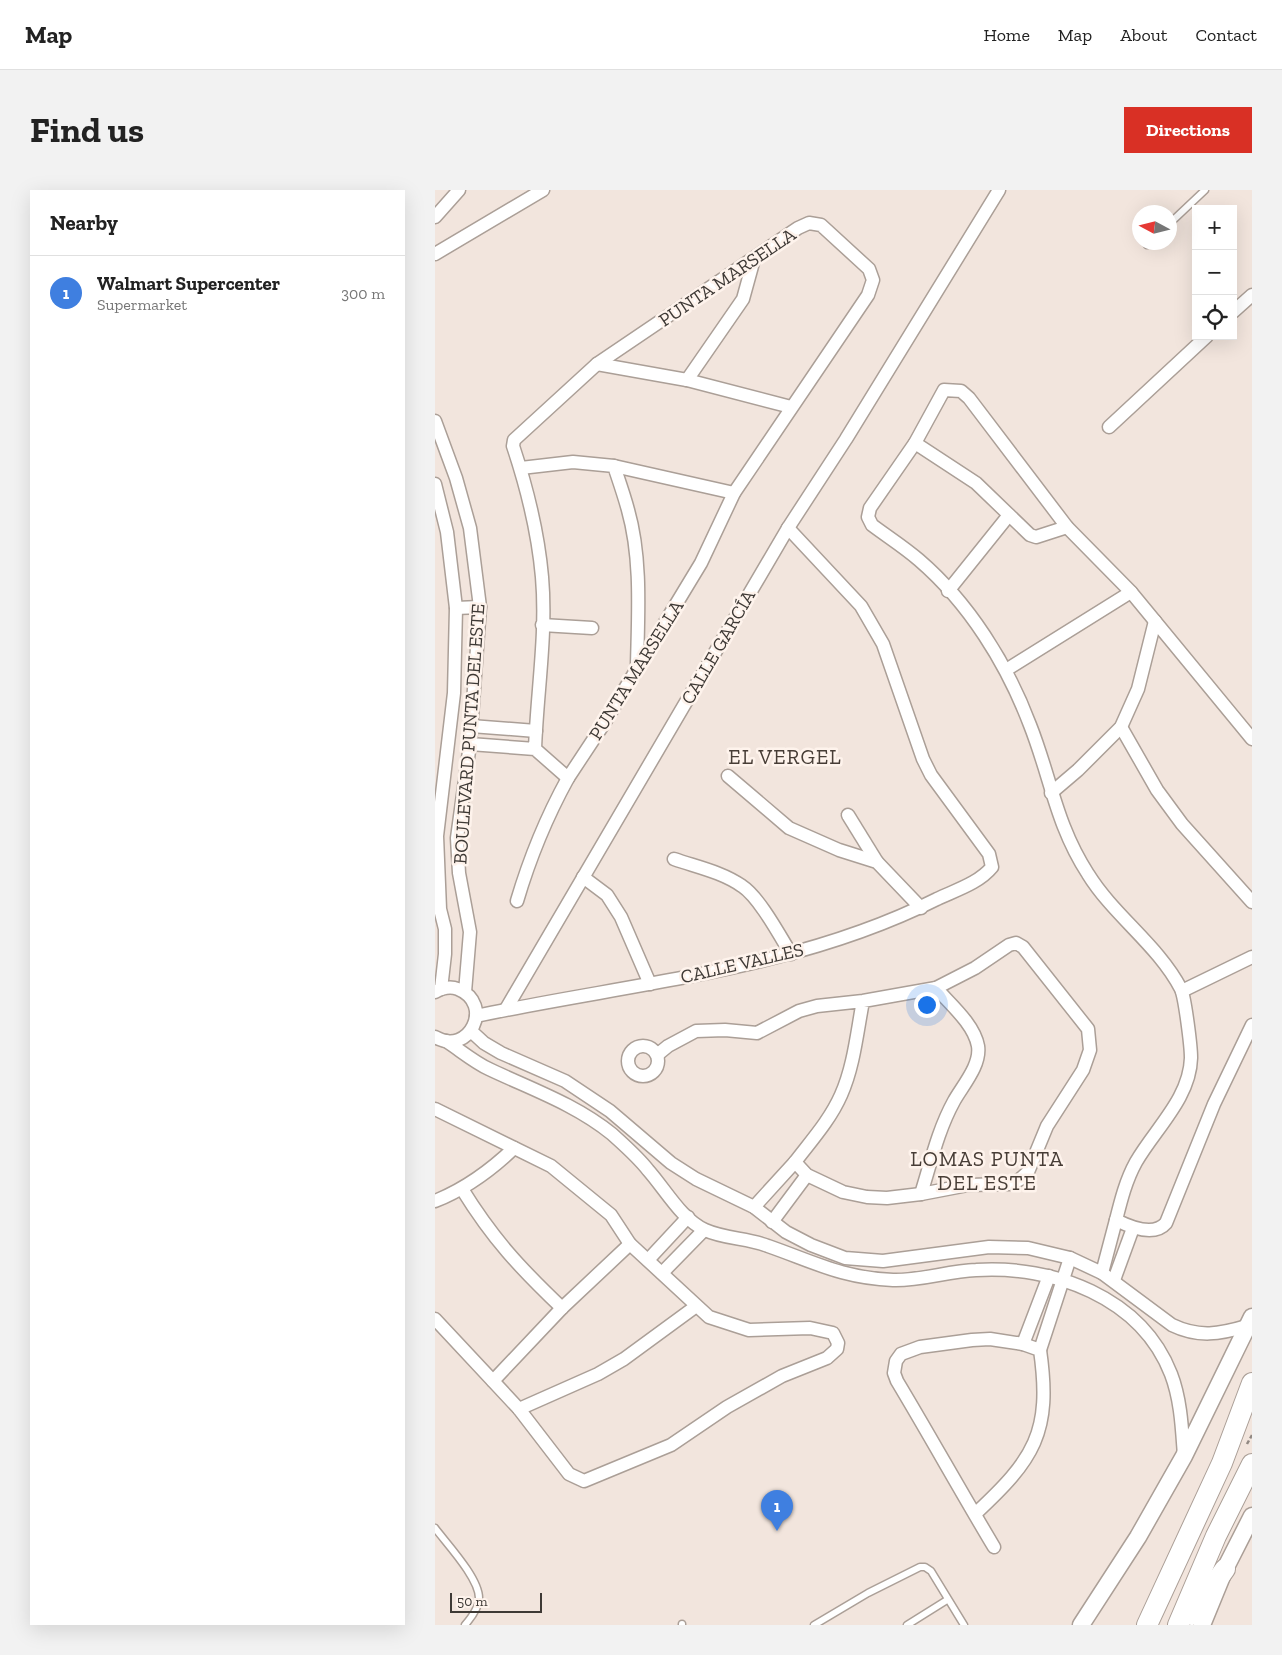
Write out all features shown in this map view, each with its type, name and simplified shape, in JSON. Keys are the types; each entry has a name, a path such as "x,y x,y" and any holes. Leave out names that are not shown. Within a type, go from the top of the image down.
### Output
{"main road":[{"path":"1147,1625 1222,1462 1252,1383"},
{"path":"1178,1625 1216,1536 1252,1464"},
{"path":"1186,1625 1225,1569"}],"street":[{"path":"435,217 459,190"},
{"name":"CALLE GARCÍA","path":"506,1009 788,528 846,440 999,190"},
{"path":"435,254 537,192"},
{"name":"PUNTA MARSELLA","path":"517,901 529,858 568,778 603,725 637,666 701,564 734,493 868,295 873,280 869,269 821,225 809,222 597,364 514,440 513,446 521,468 533,518 542,578 541,667 535,749"},
{"path":"687,380 743,299 754,259"},
{"path":"1237,308 1252,295"},
{"path":"1109,427 1203,340"},
{"path":"597,364 687,380 791,407"},
{"path":"1102,1273 1124,1189 1135,1165 1181,1094 1189,1074 1191,1057 1182,991 1159,956 1125,921 1089,876 1067,837 1051,793 1031,726 1006,670 965,609 919,560 872,525 868,517 870,508 915,443 944,390 961,391 969,398 1067,527 1131,592 1252,739"},
{"name":"BOULEVARD PUNTA DEL ESTE","path":"435,421 457,478 470,528 480,607 470,744 457,838 459,873 470,932 465,992"},
{"path":"915,443 960,471 1030,535 1036,537 1067,527"},
{"path":"521,468 573,462 614,466 734,493"},
{"path":"614,466 629,511 635,551 638,604 637,666"},
{"name":"BOULEVARD PUNTA DEL ESTE","path":"435,484 447,532 456,608 454,693 437,836 438,909 445,954 438,990"},
{"path":"948,591 1009,515"},
{"name":"CALLE VALLES","path":"476,1016 649,984 791,954 860,932 921,908 984,876 992,866 989,854 931,775 923,759 883,644 861,606 788,528"},
{"path":"1006,670 1131,592"},
{"path":"456,608 480,607"},
{"path":"1051,793 1078,770 1121,727 1138,689 1155,621"},
{"path":"541,626 592,628"},
{"path":"471,726 536,731"},
{"path":"1121,727 1157,790 1182,824 1252,902"},
{"path":"470,744 535,749 568,778"},
{"path":"728,776 789,828 839,850 877,862"},
{"path":"848,814 877,862 921,908"},
{"path":"674,859 719,874 744,886 763,909 791,954"},
{"path":"583,877 607,895 621,917 649,984"},
{"path":"657,1055 668,1046 696,1031 719,1030 757,1033 799,1011 835,1003 863,1001 936,988 975,968 1009,945 1016,943 1023,947 1088,1029 1090,1050 1083,1070 1047,1126 1028,1172 1019,1180 1009,1184 968,1185 887,1198 867,1197 843,1192 807,1175 795,1162"},
{"path":"1182,991 1252,957"},
{"path":"438,990 453,988 465,992 475,1007 476,1016 471,1030 464,1037 441,1039"},
{"path":"921,1194 940,1129 973,1068 978,1048 971,1030 936,988"},
{"path":"754,1207 795,1162 828,1118 841,1095 849,1071 863,1001"},
{"path":"1116,1220 1133,1228 1156,1230 1166,1223 1214,1104 1252,1025"},
{"path":"471,1030 484,1043 501,1053 565,1081 622,1120 671,1163 696,1178 754,1207 772,1222 811,1245 845,1258 883,1261 989,1247 1028,1248 1070,1258 1102,1273 1173,1325 1185,1331 1214,1334 1250,1322"},
{"path":"441,1039 487,1068 555,1097 612,1134 646,1167 688,1218 704,1230 768,1245 811,1264 858,1277 895,1280 954,1272 1007,1270 1049,1276 1098,1294 1119,1306 1144,1328 1159,1349 1171,1375 1180,1406 1184,1456"},
{"path":"435,1109 551,1166 611,1215 630,1244 695,1307 709,1317 749,1330 810,1328 827,1330 833,1333 836,1338 837,1349 827,1358 782,1376 727,1407 671,1446 584,1481 569,1474 519,1408 435,1319"},
{"path":"435,1201 462,1189 498,1163 514,1148"},
{"path":"772,1222 807,1175"},
{"path":"462,1189 485,1227 502,1248 562,1308"},
{"path":"648,1260 688,1218"},
{"path":"1113,1280 1133,1228"},
{"path":"662,1273 704,1230"},
{"path":"493,1381 562,1308 630,1244"},
{"path":"951,1252 954,1272"},
{"path":"975,1514 1027,1459 1035,1446 1043,1415 1044,1381 1039,1350 1070,1258"},
{"path":"1023,1344 1049,1276"},
{"path":"519,1408 598,1374 624,1360 695,1307"},
{"path":"1081,1625 1138,1537 1184,1456 1250,1322"},
{"path":"994,1547 897,1381 894,1373 896,1361 901,1354 920,1347 972,1340 990,1339 1023,1344 1039,1350"},
{"path":"1202,1625 1225,1569 1251,1521"}],"lane":[{"path":"1177,216 1205,190"},
{"path":"435,1528 468,1572 478,1592 478,1605 465,1625"},
{"path":"814,1625 868,1593 920,1567 925,1567 931,1571 962,1624"},
{"path":"907,1625 947,1600"}],"place":[{"name":"Walmart Supercenter","path":"777,1531"}],"district":[{"name":"EL VERGEL","path":"785,756"},
{"name":"LOMAS PUNTA DEL ESTE","path":"987,1170"}]}
